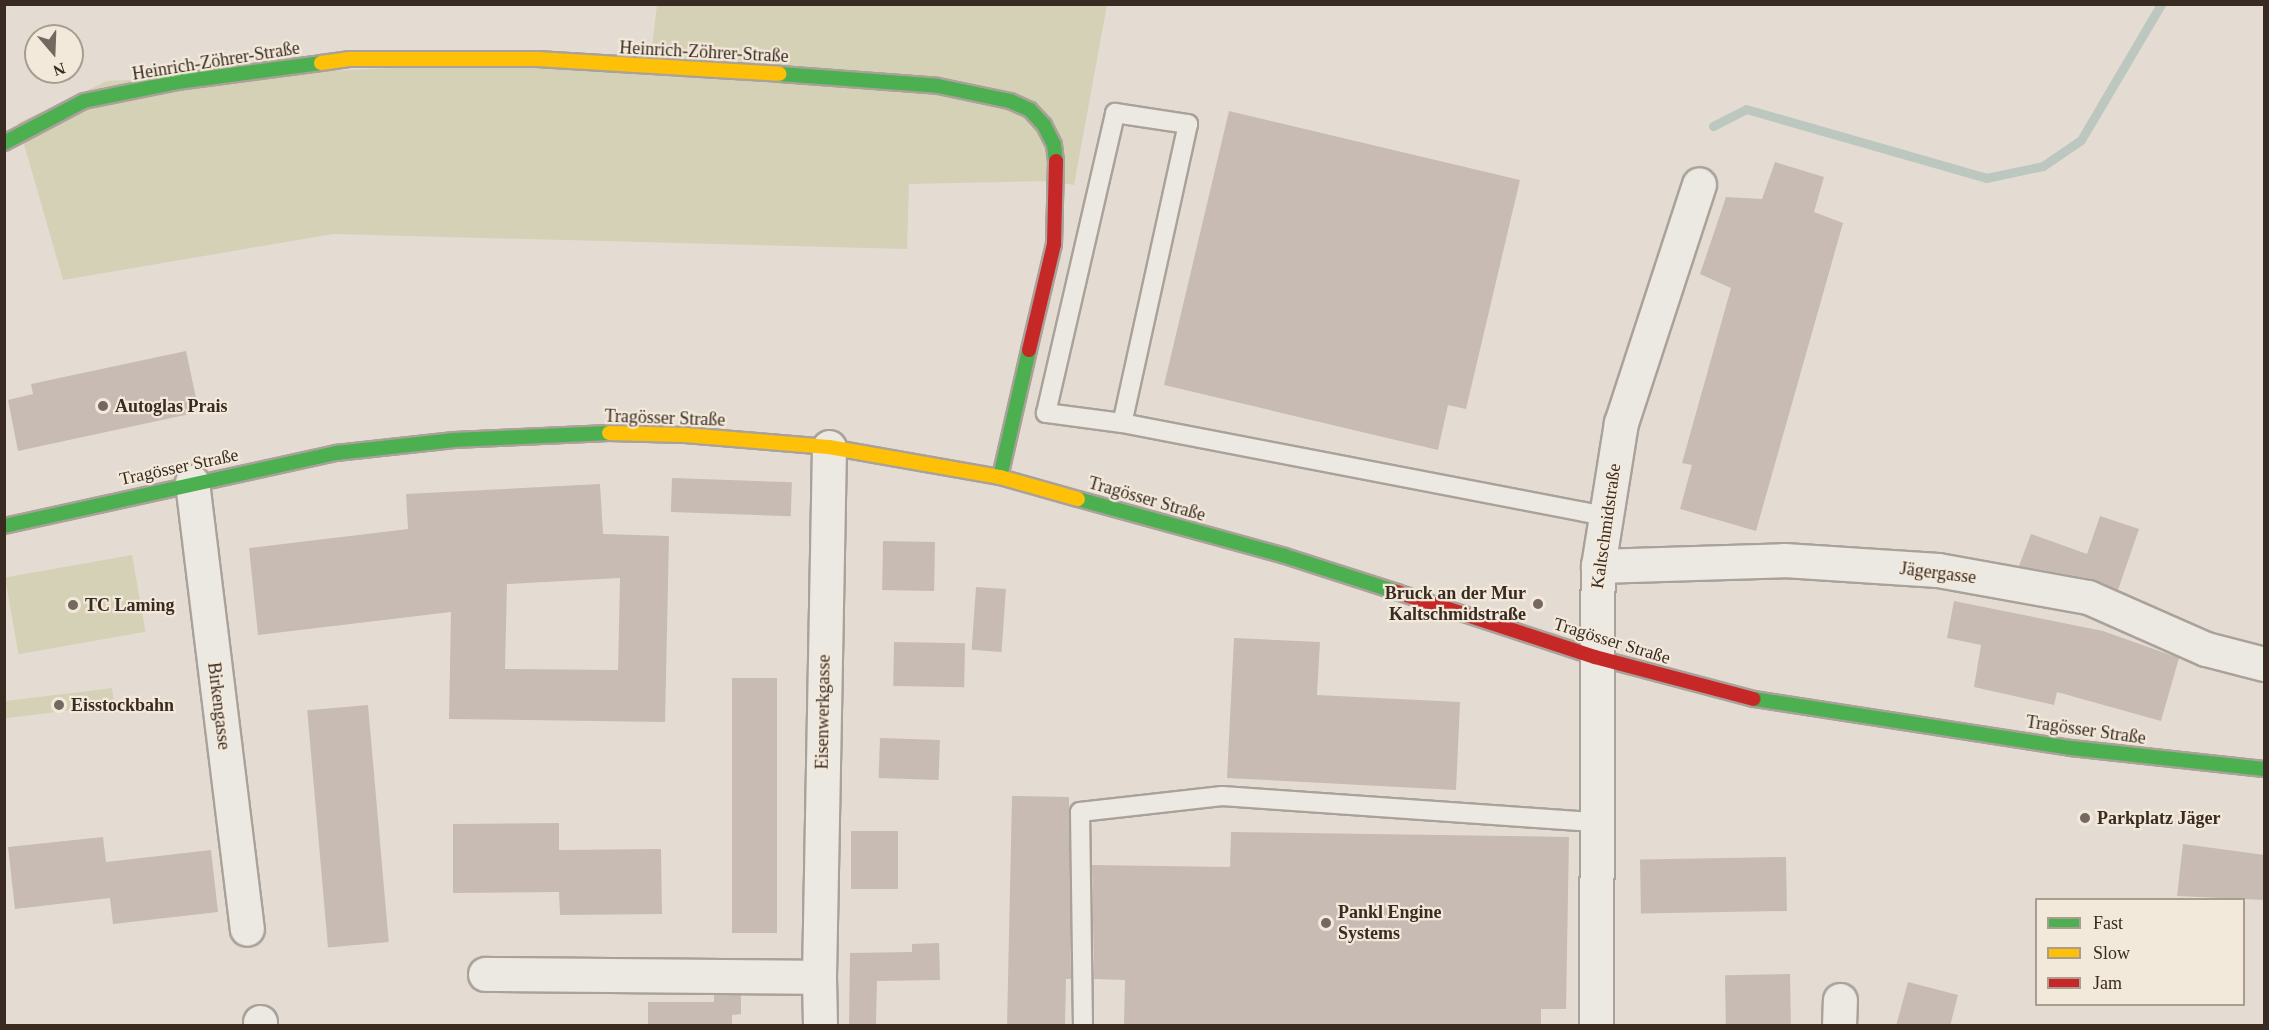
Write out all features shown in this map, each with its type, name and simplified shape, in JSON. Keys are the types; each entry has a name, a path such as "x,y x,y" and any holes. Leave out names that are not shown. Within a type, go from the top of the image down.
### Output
{"main road":[{"name":"Heinrich-Zöhrer-Straße","path":"4,143 84,101 177,82 349,59 537,59 828,77 938,86 1010,101 1029,110 1044,125 1054,146 1057,167 1054,244 1000,477"},
{"name":"Tragösser Straße","path":"4,526 192,482 336,453 476,439 586,433 674,435 830,447 1000,477 1285,556 1595,657 1748,698 2071,748 2265,770"}],"street":[{"name":"Kaltschmidstraße","path":"1596,1026 1595,657 1598,566 1621,423 1699,184"},
{"name":"Eisenwerkgasse","path":"820,1026 819,977 830,447"},
{"name":"Birkengasse","path":"192,482 247,929"},
{"name":"Jägergasse","path":"1598,566 1784,560 1938,570 2088,597 2206,649 2265,664"},
{"path":"485,974 819,977"}],"lane":[{"path":"1122,423 1188,124 1114,113 1046,413 1122,423 1606,516"},
{"path":"1083,1026 1080,812 1222,796 1597,822"}],"shaded area":[{"path":"657,5 1107,5 1074,185 1049,181 909,184 907,249 333,234 63,280 18,123 107,81 651,56"},
{"name":"TC Laming","path":"132,555 146,632 19,654 5,577"},
{"name":"Eisstockbahn","path":"112,688 114,705 6,718 4,701"}],"building":[{"path":"1229,111 1520,180 1466,409 1448,405 1438,450 1164,385"},
{"path":"1775,162 1824,177 1814,212 1843,223 1756,531 1680,509 1692,465 1682,463 1731,288 1700,274 1726,197 1762,199"},
{"name":"Autoglas Prais","path":"186,351 199,412 18,451 8,400 33,394 31,384"},
{"path":"672,478 792,482 791,516 671,512"},
{"path":"600,484 603,534 669,536 665,722 449,719 451,612 258,635 249,548 408,529 406,494","holes":["620,578 618,670 505,669 507,584"]},
{"path":"2100,516 2139,529 2118,590 2092,579 2019,566 2031,534 2087,554"},
{"path":"883,541 935,542 934,591 882,590"},
{"path":"976,587 1006,589 1002,652 972,650"},
{"path":"1954,601 2103,631 2179,658 2161,721 2057,692 2054,705 1974,687 1981,645 1947,638"},
{"path":"1234,638 1320,642 1317,695 1460,702 1456,790 1227,778"},
{"path":"894,642 965,643 964,687 893,686"},
{"path":"732,678 777,678 777,933 732,933"},
{"path":"368,705 389,942 328,947 307,710"},
{"path":"880,738 940,740 939,780 879,778"},
{"path":"1012,796 1069,797 1071,979 1066,979 1065,1026 1007,1026"},
{"path":"559,823 559,850 661,849 662,914 560,915 559,892 453,893 453,824"},
{"path":"851,831 898,831 898,889 851,889"},
{"name":"Pankl Engine Systems","path":"1231,832 1569,837 1566,1009 1541,1009 1541,1026 1124,1026 1125,980 1094,979 1092,865 1230,867"},
{"path":"103,837 106,862 211,850 218,912 113,924 110,898 15,909 8,847"},
{"path":"2183,844 2265,855 2265,900 2177,896"},
{"path":"1786,857 1787,911 1641,914 1640,860"},
{"path":"939,943 940,980 877,981 876,1024 849,1024 850,953 912,952 912,944"},
{"path":"1790,974 1791,1026 1726,1026 1725,975"},
{"path":"1908,982 1958,995 1950,1026 1896,1026"},
{"path":"714,995 741,995 741,1014 732,1015 732,1026 648,1026 648,1002 714,1002"}],"waterway":[{"path":"1713,126 1746,109 1986,178 2043,166 2081,140 2161,4"}],"traffic: fast":[{"path":"4,143 84,101 177,82 321,63"},
{"path":"780,74 938,86 1010,101 1030,110 1044,125 1054,145 1056,161"},
{"path":"1000,477 1029,350"},
{"path":"4,526 336,453 454,440 609,433"},
{"path":"1078,499 1285,556 1397,592"},
{"path":"1754,699 2071,748 2264,769"}],"traffic: slow":[{"path":"321,63 349,59 537,59 780,74"},
{"path":"609,433 685,435 829,447 1000,477 1078,499"}],"traffic: jam":[{"path":"1029,350 1054,244 1056,161"},
{"path":"1397,592 1595,657 1754,699"}],"place":[{"name":"Autoglas Prais","path":"103,406"},
{"name":"Bruck an der Mur Kaltschmidstraße","path":"1538,604"},
{"name":"TC Laming","path":"73,605"},
{"name":"Eisstockbahn","path":"59,705"},
{"name":"Parkplatz Jäger","path":"2085,818"},
{"name":"Pankl Engine Systems","path":"1326,923"}]}
